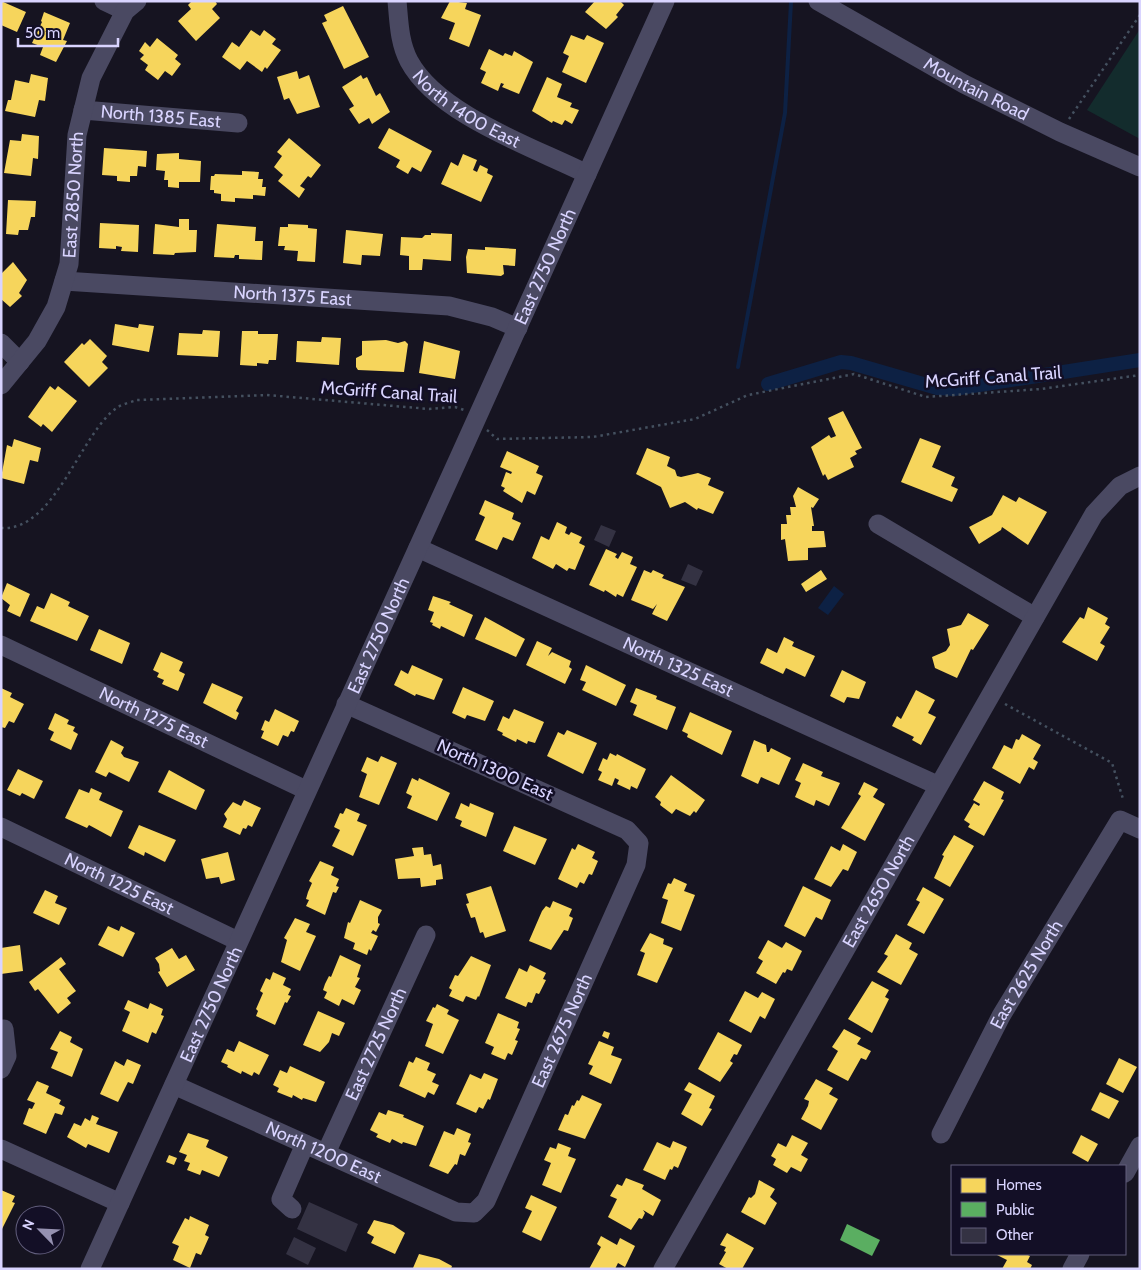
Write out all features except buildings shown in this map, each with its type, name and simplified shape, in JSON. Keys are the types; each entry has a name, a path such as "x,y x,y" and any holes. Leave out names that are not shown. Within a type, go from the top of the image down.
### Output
{"street":[{"path":"104,1 131,6"},
{"name":"North 1400 East","path":"397,1 400,34 408,60 421,79 440,98 463,114 587,174"},
{"name":"East 2750 North","path":"90,1269 306,790 477,421 665,1"},
{"name":"Mountain Road","path":"818,1 956,80 1060,132 1140,168"},
{"name":"East 2850 North","path":"1,385 48,323 64,281 69,264 78,135 82,110 91,78 131,6"},
{"name":"North 1385 East","path":"82,110 238,123"},
{"name":"North 1375 East","path":"64,281 449,306 492,316 518,328"},
{"path":"1,343 20,362"},
{"name":"East 2650 North","path":"663,1269 937,785 1094,514 1120,486 1140,476"},
{"path":"878,524 1035,616"},
{"name":"North 1325 East","path":"418,548 937,785"},
{"name":"North 1275 East","path":"1,645 306,790"},
{"name":"North 1300 East","path":"346,704 627,830 639,843"},
{"name":"East 2625 North","path":"941,1134 1001,1016 1120,820 1140,829"},
{"name":"North 1225 East","path":"1,827 238,941"},
{"name":"East 2675 North","path":"474,1213 486,1202 636,865 639,843"},
{"name":"East 2725 North","path":"326,1153 426,935"},
{"path":"1,1069 7,1056 4,1029"},
{"name":"North 1200 East","path":"174,1085 456,1212 474,1213"},
{"path":"292,1209 281,1199 305,1144"},
{"path":"1126,1171 1140,1146"},
{"path":"1,1149 120,1203"},
{"path":"1072,1269 1079,1255"}],"path":[{"path":"1060,132 1140,15"},
{"name":"McGriff Canal Trail","path":"1,528 14,529 44,508 72,470 100,425 118,407 137,400 236,395 292,397 429,409 455,407 465,410 497,439 593,437 695,419 748,395 854,374 926,397 1041,389 1140,375"},
{"path":"1005,704 1112,764 1123,799"}],"green space":[{"path":"1140,29 1140,139 1087,110"}],"water":[{"path":"834,586 844,594 828,615 818,608"}],"waterway":[{"path":"738,367 785,113 791,2"},
{"path":"768,384 841,362 851,363 937,388 954,389 1140,360"}]}
